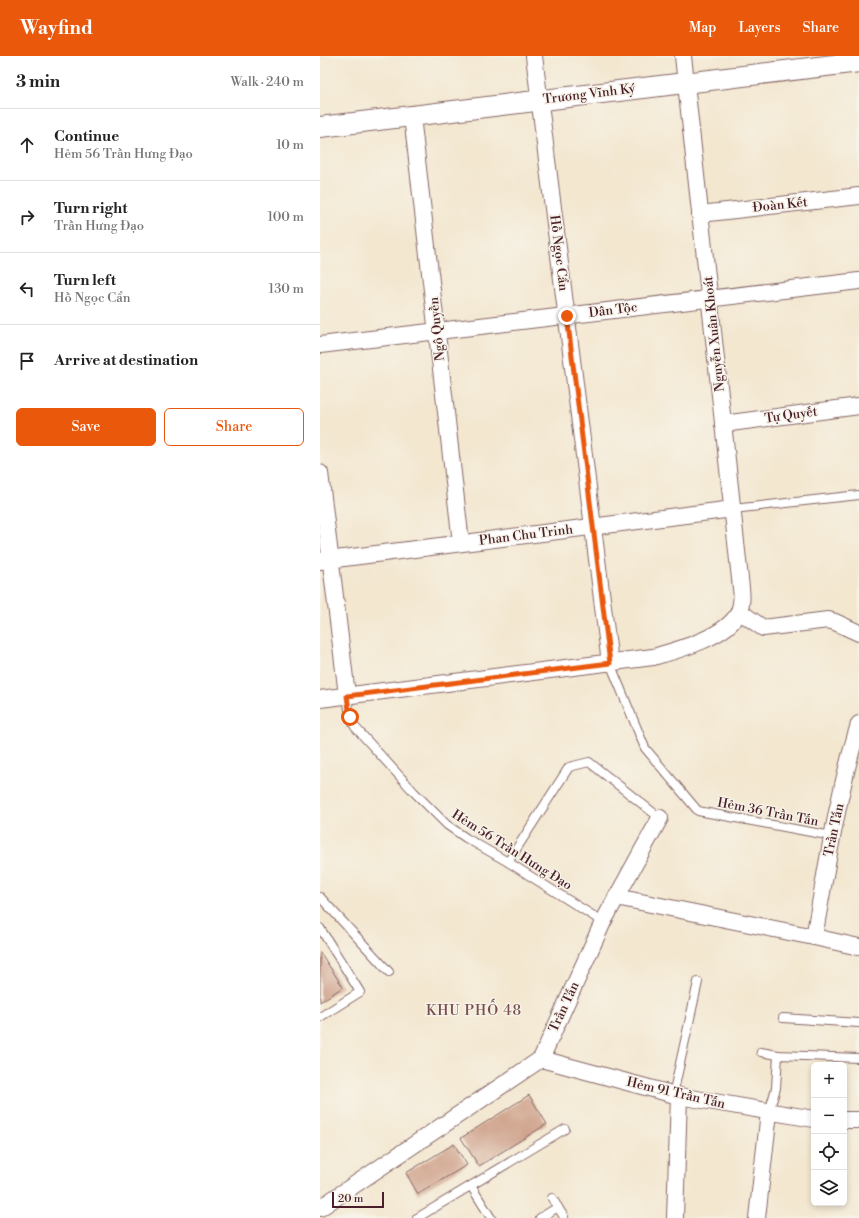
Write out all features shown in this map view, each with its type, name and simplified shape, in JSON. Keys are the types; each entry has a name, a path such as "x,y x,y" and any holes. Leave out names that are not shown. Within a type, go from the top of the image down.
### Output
{"street":[{"name":"Hồ Ngọc Cẩn","path":"534,56 610,663"},
{"name":"Nguyễn Xuân Khoát","path":"683,56 742,594 739,611"},
{"name":"Trương Vĩnh Ký","path":"320,127 859,62"},
{"name":"Ngô Quyền","path":"412,116 461,543"},
{"name":"Đoàn Kết","path":"700,214 859,196"},
{"name":"Dân Tộc","path":"320,345 859,281"},
{"name":"Tự Quyết","path":"723,424 859,406"},
{"path":"320,473 325,560 347,696"},
{"name":"Phan Chu Trinh","path":"325,560 733,509"},
{"path":"320,699 653,657 695,644 732,622 739,611 763,628 828,620 859,633"},
{"name":"Trần Tấn","path":"814,936 832,836 851,752 859,724"},
{"name":"Trần Tấn","path":"541,1059 603,922 660,818"},
{"path":"616,898 814,936 859,947"},
{"path":"325,1218 320,1209 541,1059"},
{"name":"Hẻm 91 Trần Tấn","path":"541,1059 676,1095 769,1112 811,1118"},
{"path":"675,1218 676,1095"},
{"path":"757,1218 769,1112"},
{"path":"847,1120 859,1120"}],"lane":[{"path":"733,509 859,495"},
{"name":"Hẻm 36 Trần Tấn","path":"610,663 645,748 698,811 832,836"},
{"name":"Hẻm 56 Trần Hưng Đạo","path":"347,696 350,717 355,727 414,792 447,824 466,838 508,862 603,922"},
{"path":"508,862 569,767 589,762 660,818"},
{"path":"320,897 390,972"},
{"path":"320,928 360,992 320,1018"},
{"path":"676,1095 698,982"},
{"path":"783,1018 859,1023"},
{"path":"761,1052 778,1055 859,1058"},
{"path":"769,1112 776,1088 778,1055"},
{"path":"417,1218 565,1129"},
{"path":"471,1186 491,1218"},
{"path":"552,1198 564,1217"},
{"path":"540,1218 558,1208"}],"building":[{"path":"320,952 343,987 320,1002"},
{"path":"529,1095 547,1124 479,1166 461,1138"},
{"path":"454,1144 467,1165 418,1194 406,1173"}],"district":[{"name":"KHU PHỐ 48","path":"474,1011"}],"route":[{"path":"350,717 347,696 610,663 567,316"}]}
